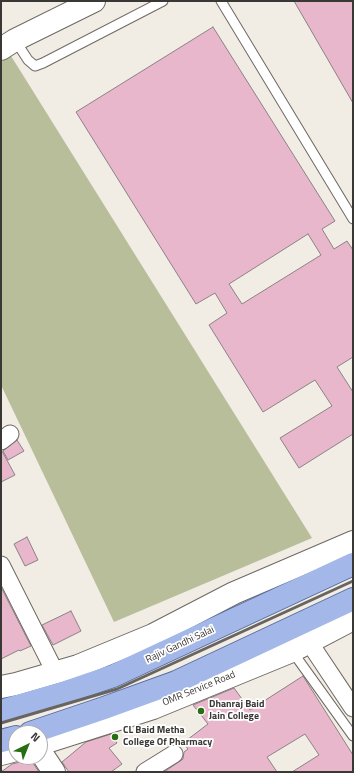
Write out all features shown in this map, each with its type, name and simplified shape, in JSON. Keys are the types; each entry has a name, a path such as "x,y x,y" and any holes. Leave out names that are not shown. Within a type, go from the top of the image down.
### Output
{"main road":[{"name":"Rajiv Gandhi Salai","path":"1,711 66,692 113,676 353,564"},
{"path":"48,727 176,682 353,598"}],"street":[{"path":"8,44 94,1"},
{"path":"1,687 78,666 153,635 234,593 353,542"},
{"path":"1,565 55,672"},
{"name":"OMR Service Road","path":"48,741 153,708 300,646 353,619"},
{"path":"300,646 353,708"},
{"path":"145,772 174,754"},
{"path":"48,763 54,772"}],"lane":[{"path":"8,44 35,66 163,1"},
{"path":"221,1 353,219"},
{"path":"300,646 353,736"}],"green space":[{"path":"11,56 312,538 114,622 1,385 1,62"}],"building":[{"path":"294,1 353,1 353,103"},
{"path":"213,27 335,221 322,229 334,249 347,241 353,250 353,357 337,367 353,392 353,434 299,468 280,438 332,406 315,380 263,412 209,325 227,313 215,293 196,304 76,112","holes":["308,234 321,255 242,304 229,284"]},
{"path":"17,440 24,451 8,460 3,451"},
{"path":"1,451 15,475 1,482"},
{"path":"27,537 38,560 25,566 14,544"},
{"path":"1,587 31,646 1,659"},
{"path":"71,611 81,631 53,645 42,625"},
{"path":"303,676 353,755 353,772 292,772 319,755 305,734 267,757 277,772 164,772 183,759 184,752 188,749 183,743 208,724 193,705 234,688 250,710"},
{"path":"111,734 117,743 109,748 122,764 111,772 69,772 62,762 86,742"},
{"path":"11,765 34,765 39,772 1,772"}],"railway":[{"path":"1,723 117,689 353,581"}],"place":[{"name":"Dhanraj Baid Jain College","path":"201,711"},
{"name":"CL Baid Metha College Of Pharmacy","path":"115,737"}]}
